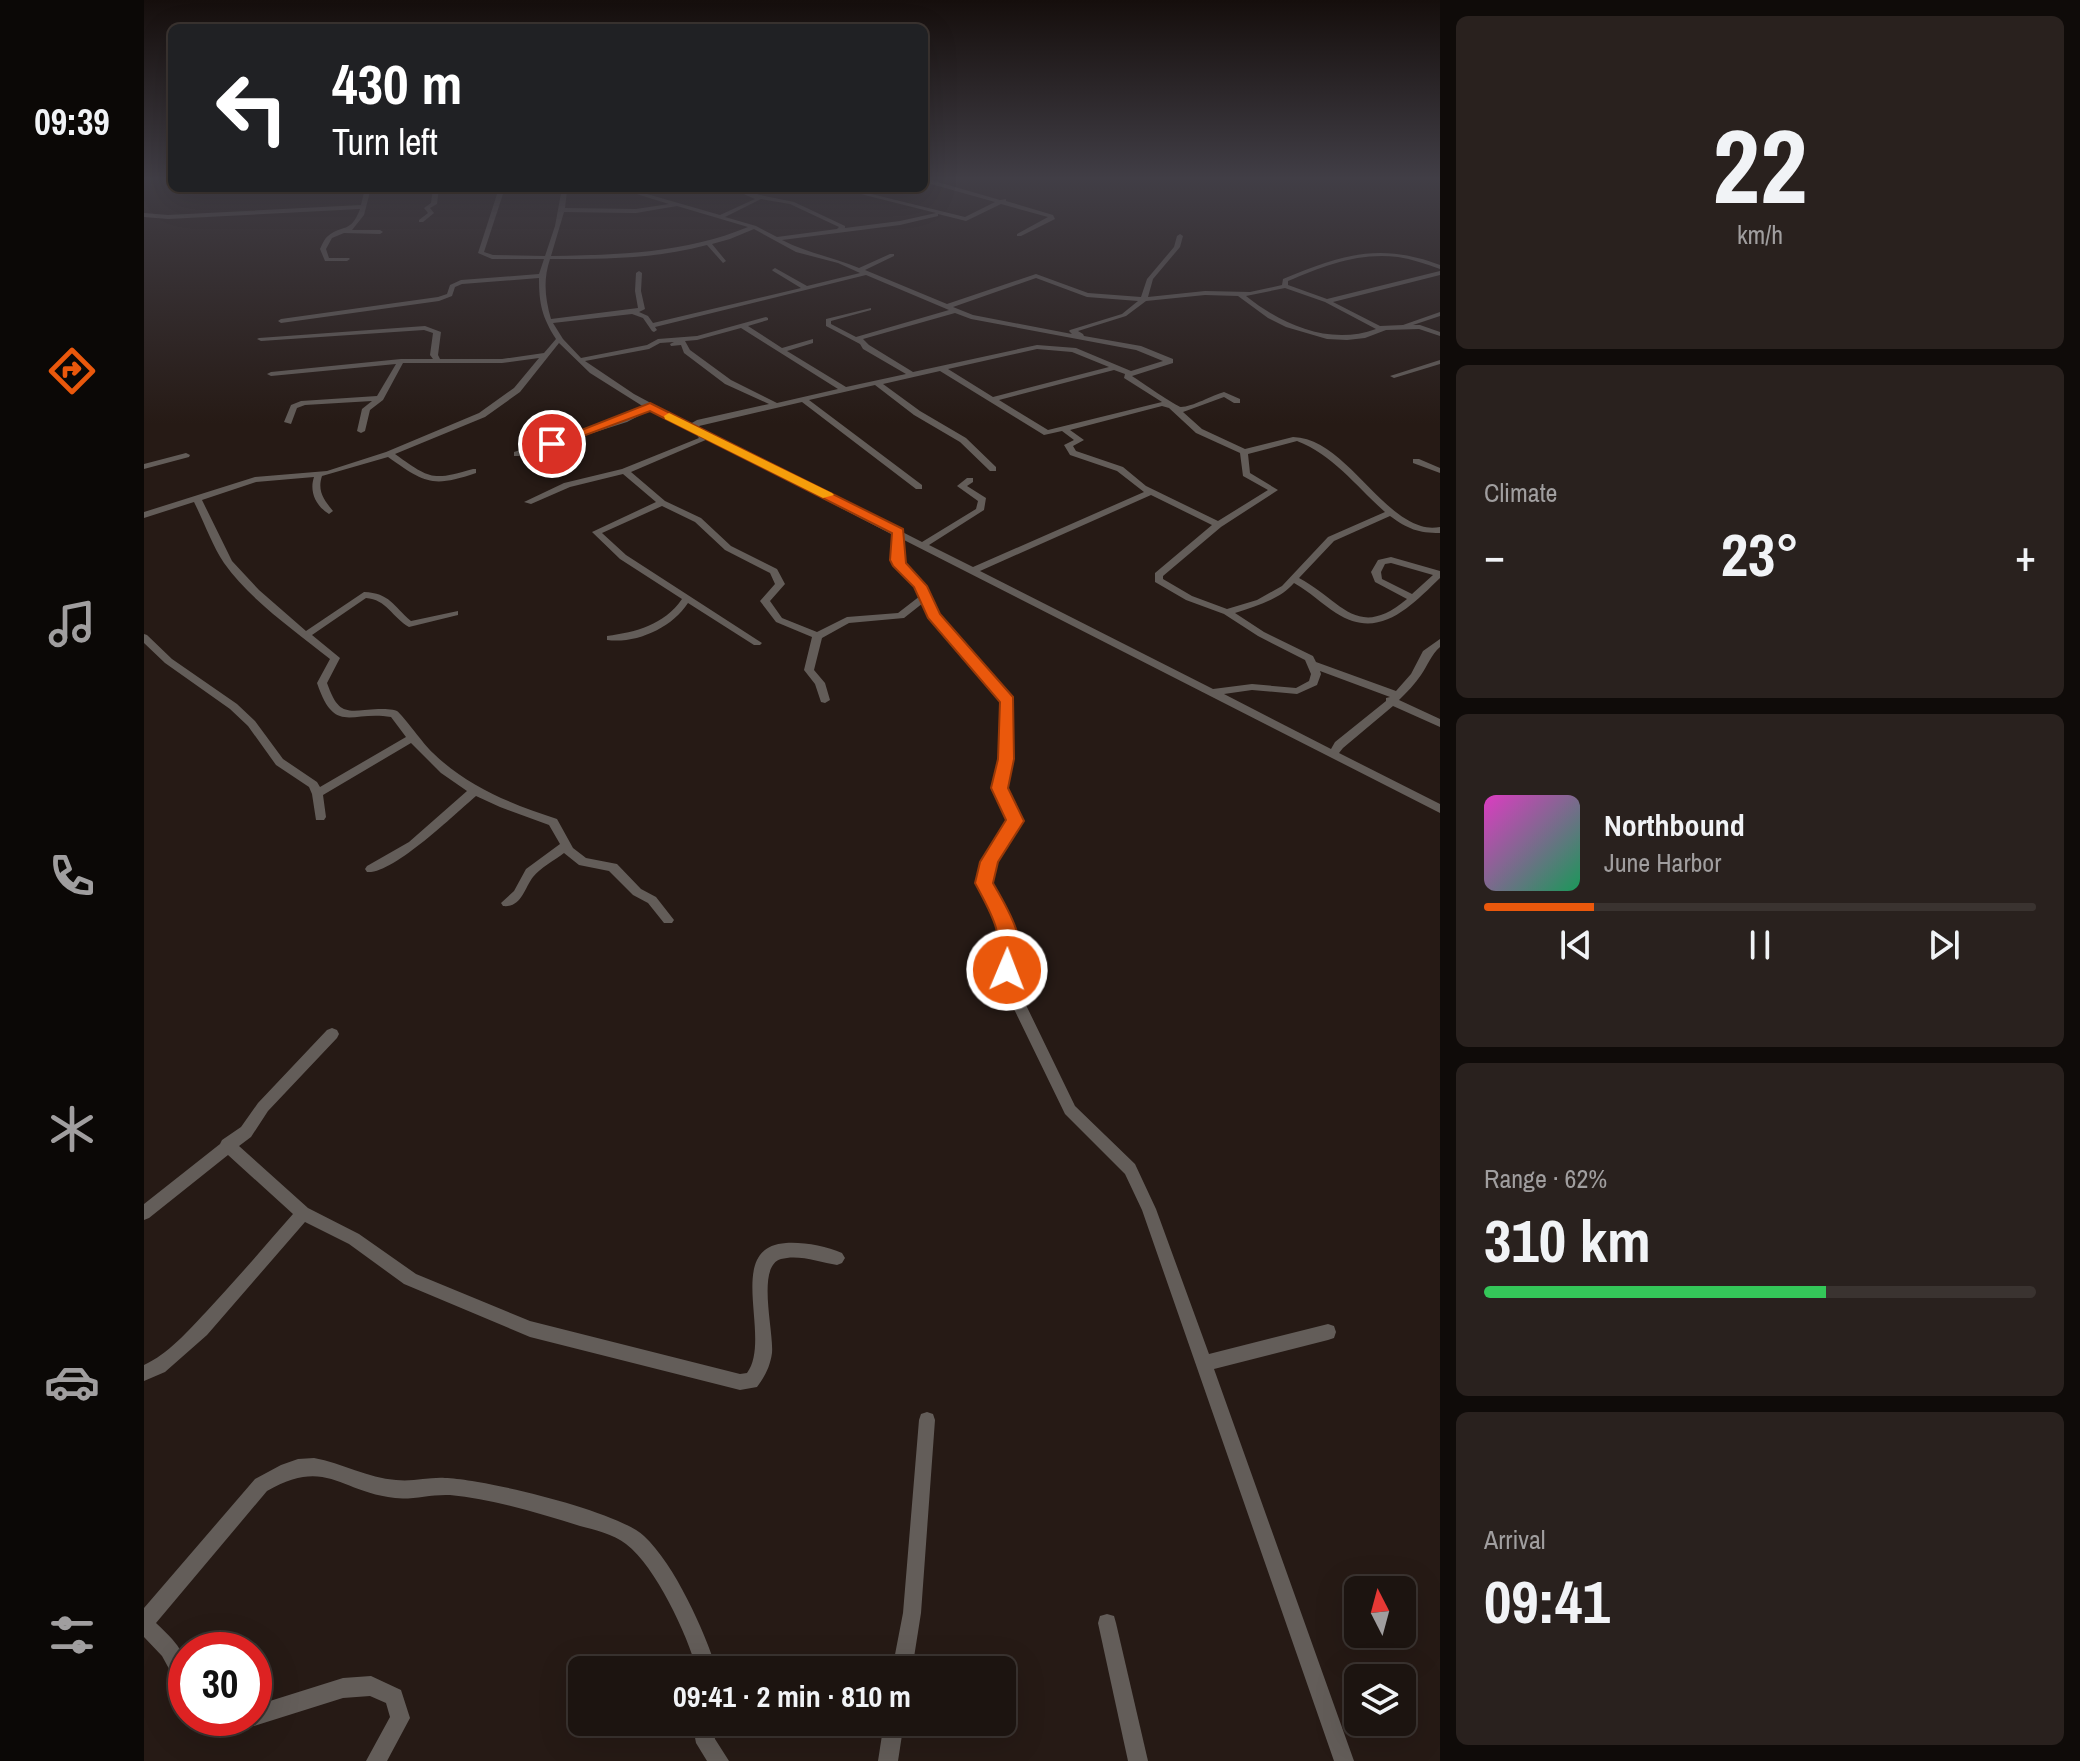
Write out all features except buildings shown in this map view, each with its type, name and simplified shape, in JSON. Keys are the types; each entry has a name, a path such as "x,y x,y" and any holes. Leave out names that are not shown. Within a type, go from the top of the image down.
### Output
{"street":[{"path":"547,260 542,276 542,301 563,347 589,370 650,407 1440,809"},
{"path":"828,260 860,270 954,311 1138,348 1170,361 1136,375 1114,369 994,399"},
{"path":"860,270 881,260"},
{"path":"1087,339 1072,331 1124,315 1144,299 1150,279 1166,260"},
{"path":"1285,286 1285,280 1348,260"},
{"path":"1422,260 1440,270"},
{"path":"775,270 808,289"},
{"path":"653,325 864,274 860,270"},
{"path":"1327,301 1440,270"},
{"path":"639,273 638,291 643,311 653,325 658,342"},
{"path":"281,321 439,299 450,295 452,286 461,282 542,276"},
{"path":"946,307 1036,276 1087,295 1144,299 1205,293 1240,294 1285,286 1327,301 1383,329"},
{"path":"1240,294 1255,308 1294,326 1343,341 1368,337 1383,329 1406,327 1440,334"},
{"path":"387,306 393,323"},
{"path":"869,309 828,320 828,325 911,374"},
{"path":"550,321 643,311"},
{"path":"859,342 859,338 866,335 954,311"},
{"path":"1406,327 1406,324 1440,314"},
{"path":"581,360 658,342 697,338 766,319"},
{"path":"261,339 393,323 437,332 436,358"},
{"path":"741,325 843,389"},
{"path":"144,515 255,480 318,476 389,454 496,408 517,390 560,338"},
{"path":"1073,350 1087,339"},
{"path":"780,351 810,341"},
{"path":"658,342 684,343 687,351 728,382 774,404"},
{"path":"528,502 567,485 625,471 704,439 694,425 700,422 1037,347 1073,350 1114,369 1183,410 1224,394 1237,401"},
{"path":"271,374 436,358 502,361 547,355"},
{"path":"361,431 366,409 380,398 401,361"},
{"path":"1394,376 1440,362"},
{"path":"941,368 1040,430 1064,429 1169,403"},
{"path":"876,382 917,413 963,440 993,469"},
{"path":"288,422 294,407 304,403 380,398"},
{"path":"802,398 919,487"},
{"path":"1169,403 1199,431 1244,452 1294,438 1308,442 1330,455 1376,504 1418,528 1433,533 1440,530"},
{"path":"517,454 624,420 650,407"},
{"path":"1064,429 1080,440 1068,445 1073,453 1120,469 1151,492 1218,525"},
{"path":"1211,693 1237,687 1306,689 1316,674 1309,658 1261,634 1227,612 1189,598 1158,580 1158,575 1218,525 1274,490 1246,474 1244,452"},
{"path":"389,454 427,480 443,482 473,471"},
{"path":"144,467 186,455"},
{"path":"1416,461 1440,471"},
{"path":"625,471 662,503 698,520 728,548 774,571 780,584 765,601 779,620 817,636"},
{"path":"318,476 316,494 329,511"},
{"path":"922,546 980,510 983,500 961,486 970,480"},
{"path":"972,571 1151,492"},
{"path":"197,499 221,552 278,611 335,658 322,683 332,705 353,717 390,712 410,739 446,775 473,792 553,822 567,845 583,862 613,867 637,892 652,900 668,920"},
{"path":"662,503 596,532 623,557 652,572 757,643"},
{"path":"1227,612 1260,602 1295,580 1331,539 1392,512"},
{"path":"898,532 897,560 926,596 933,615 1008,701 1006,759 999,788 1015,821 989,862 984,883 1007,927 1011,945 1007,970 1019,1005 1070,1110 1130,1169 1149,1209 1344,1761"},
{"path":"1413,598 1378,580 1376,572 1381,562 1391,560 1440,574"},
{"path":"1295,580 1359,622 1382,621 1440,574"},
{"path":"308,634 364,595 383,597 409,624 455,613"},
{"path":"825,700 809,670 817,636 847,620 901,616 926,596"},
{"path":"610,638 623,640 649,628 682,609 687,598"},
{"path":"144,637 171,667 247,718 284,766 310,781 320,792 320,817"},
{"path":"1333,754 1408,684 1431,648 1440,642"},
{"path":"1314,665 1393,698 1440,723"},
{"path":"320,792 410,739"},
{"path":"371,869 413,845 473,792"},
{"path":"507,903 518,894 530,872 567,845"},
{"path":"144,1213 246,1132 263,1107 332,1034"},
{"path":"227,1145 303,1213 354,1239 410,1279 530,1329 740,1382 751,1381 764,1363 760,1294 761,1270 766,1257 775,1252 792,1250 837,1258"},
{"path":"145,1374 178,1352 204,1326 303,1213"},
{"path":"1203,1364 1328,1332"},
{"path":"904,1656 912,1613 927,1420"},
{"path":"168,1648 144,1623 261,1485 278,1473 297,1467 327,1467 393,1489 450,1486 480,1492 630,1535 650,1551 694,1632 702,1656"},
{"path":"1107,1623 1138,1761"},
{"path":"272,1710 343,1688 371,1686 394,1697 400,1718 376,1761"},
{"path":"705,1736 719,1761"},
{"path":"888,1761 892,1736"}],"slow traffic":[{"path":"669,416 828,495"}],"route":[{"path":"552,444 624,420 650,407 898,532 897,560 900,566 920,586 933,615 979,672 1003,692 1008,701 1006,759 999,788 1015,821 984,873 984,883 1000,907 1007,927 1011,945 1007,970"}]}
